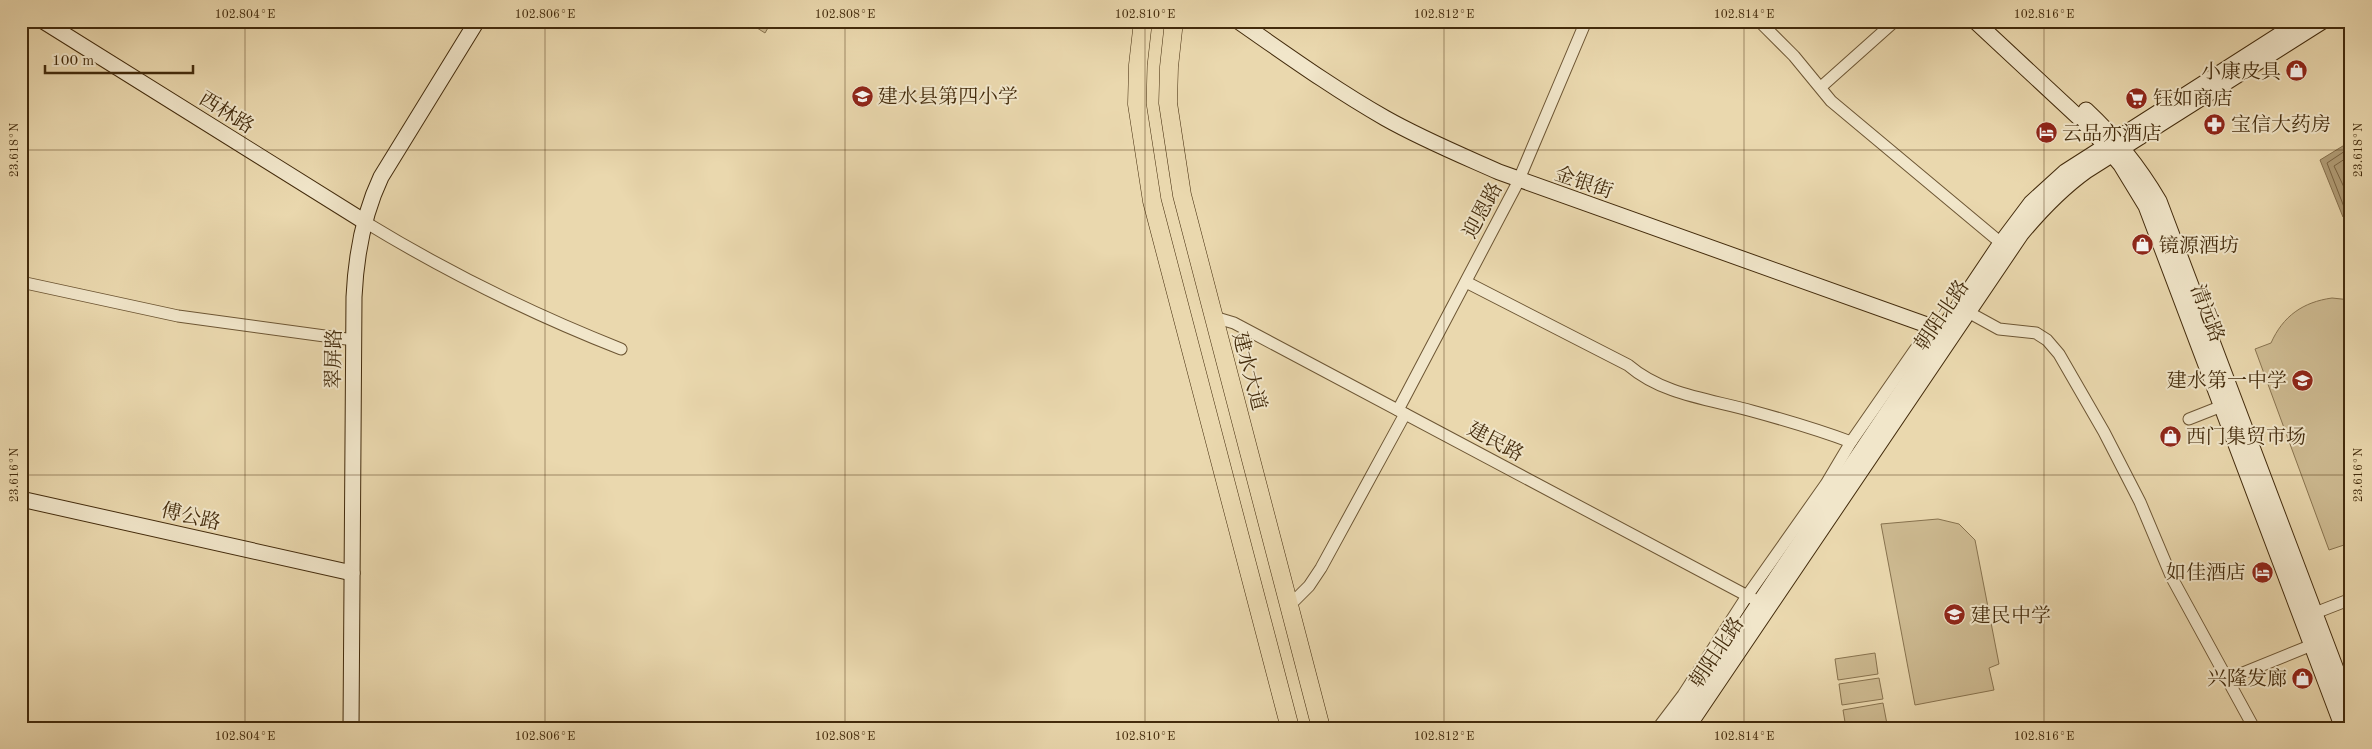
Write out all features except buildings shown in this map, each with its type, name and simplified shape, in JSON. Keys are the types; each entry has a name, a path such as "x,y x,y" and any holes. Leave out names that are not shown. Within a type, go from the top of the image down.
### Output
{"main road":[{"name":"西林路","path":"42,21 365,222"},
{"name":"翠屏路","path":"351,728 355,276 365,222 381,177 477,21"},
{"path":"1143,21 1138,65 1137,104 1152,201 1290,728"},
{"name":"建水大道","path":"1174,21 1169,67 1170,122 1182,195 1321,728"},
{"name":"金银街","path":"1238,21 1324,81 1386,118 1446,149 1519,180 1941,330"},
{"name":"清远路","path":"1975,21 2090,128 2114,146 2146,206 2343,728"},
{"name":"清远路","path":"1990,21 2114,146 2160,201 2351,709"},
{"name":"朝阳北路","path":"1687,728 2021,234 2040,211 2114,146 2301,21"},
{"name":"朝阳北路","path":"1672,728 1753,599 2001,243 2031,203 2052,182 2323,21"},
{"name":"傅公路","path":"21,499 352,573"}],"street":[{"name":"迎恩路","path":"1289,606 1309,586 1321,568 1519,180 1586,21"},
{"path":"1759,21 1821,87 1831,101 2001,243"},
{"path":"1821,87 1894,21"},
{"path":"365,222 497,296 621,349"},
{"path":"21,282 192,318 354,340"},
{"path":"1466,282 1628,366 1646,380 1667,390 1753,411 1851,442"},
{"path":"1968,312 1999,329 2036,333 2047,340 2059,354 2104,432 2140,502 2172,578 2254,728"},
{"name":"建民路","path":"1214,317 1234,324 1753,599"},
{"path":"1658,728 1753,599 1851,442 1919,344 1941,330"},
{"path":"2189,419 2222,406"},
{"path":"2314,613 2351,599"},
{"path":"2228,679 2312,645"}],"shaded area":[{"path":"746,21 772,21 765,33"},
{"path":"2332,298 2351,300 2351,546 2347,544 2329,550 2255,349 2271,343 2282,325 2295,312 2312,303"},
{"path":"1938,519 1959,524 1975,540 1999,664 1989,668 1994,690 1915,705 1881,524"},
{"path":"1875,653 1878,674 1838,680 1835,659"},
{"path":"1879,678 1883,699 1842,705 1839,684"},
{"path":"1883,703 1887,724 1846,728 1843,710"}],"water":[{"path":"2351,141 2351,212 2343,217 2320,160"}],"place":[{"name":"小康皮具","path":"2297,71"},
{"name":"建水县第四小学","path":"862,96"},
{"name":"钰如商店","path":"2137,98"},
{"name":"宝信大药房","path":"2215,124"},
{"name":"云品亦酒店","path":"2046,133"},
{"name":"镜源酒坊","path":"2143,245"},
{"name":"建水第一中学","path":"2303,380"},
{"name":"西门集贸市场","path":"2170,436"},
{"name":"如佳酒店","path":"2262,572"},
{"name":"建民中学","path":"1955,615"},
{"name":"兴隆发廊","path":"2303,678"}]}
